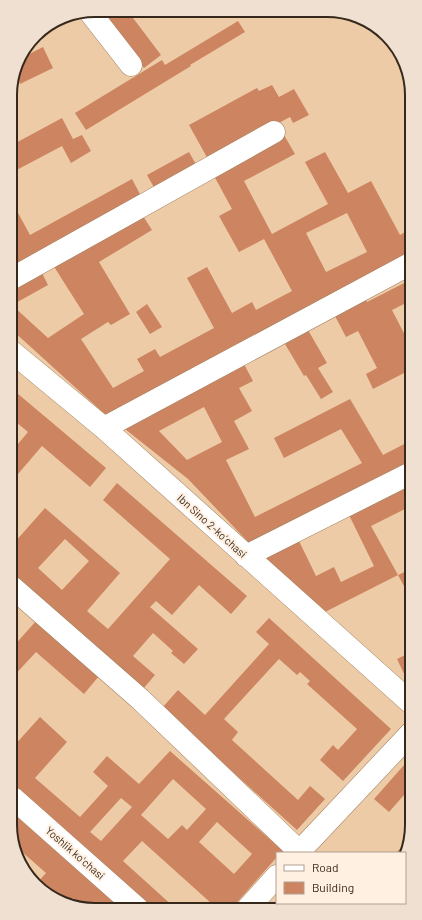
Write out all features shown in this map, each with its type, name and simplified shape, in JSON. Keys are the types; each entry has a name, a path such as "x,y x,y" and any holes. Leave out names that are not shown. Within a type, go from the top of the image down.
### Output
{"street":[{"path":"94,17 131,65"},
{"path":"17,276 274,132"},
{"path":"104,428 405,267"},
{"name":"Ibn Sino 2-koʼchasi","path":"17,356 104,428 246,556 405,691"},
{"path":"246,556 405,476"},
{"path":"17,591 140,699 300,852 405,739"},
{"name":"Yoshlik koʻchasi","path":"17,802 132,903"},
{"path":"253,903 276,877"}],"building":[{"path":"105,17 132,17 161,55 144,68"},
{"path":"238,21 245,32 86,130 75,113 162,60 165,65"},
{"path":"43,47 53,68 20,84 19,81 20,75 28,54"},
{"path":"272,85 279,97 294,89 309,115 293,123 290,117 209,161 189,125 257,88 259,91"},
{"path":"62,118 73,139 82,135 91,151 71,163 62,146 17,170 17,142"},
{"path":"284,135 295,154 244,181 272,234 328,204 305,162 325,152 348,193 371,181 400,235 405,232 405,259 110,419 17,334 17,310 48,338 84,314 53,265 141,213 152,230 99,262 130,314 111,325 108,322 81,339 113,388 144,371 137,359 155,349 160,357 214,328 187,278 207,267 232,313 252,302 256,310 292,291 264,239 239,252 219,216 232,209 213,174","holes":["347,213 367,252 326,272 306,233"]},
{"path":"189,152 198,168 156,191 147,175"},
{"path":"132,179 142,198 17,267 17,211 30,235"},
{"path":"41,271 48,285 17,302 17,283"},
{"path":"405,283 405,304 392,310 405,335 405,373 373,389 366,374 377,368 358,331 346,337 335,316 366,300 367,302"},
{"path":"147,304 162,327 150,334 136,312"},
{"path":"308,330 327,363 318,368 333,392 321,399 306,375 304,376 285,344"},
{"path":"244,364 253,381 239,388 252,411 234,421 249,449 226,460 255,517 362,463 341,429 284,458 274,438 350,399 383,455 405,444 405,468 252,546 188,479 125,429","holes":["204,407 222,442 187,460 159,431"]},
{"path":"17,393 106,468 90,487 42,446 17,475 17,445 28,432 17,423"},
{"path":"117,483 247,596 231,614 199,585 172,615 156,601 150,607 198,649 184,664 171,653 173,651 153,633 133,656 155,675 143,689 17,580 17,540 45,508 120,573 87,611 108,629 170,559 103,500","holes":["65,539 89,561 62,590 38,568"]},
{"path":"405,488 405,509 371,526 398,575 325,612 264,557 299,541 316,576 334,567 341,582 374,566 349,515"},
{"path":"405,572 405,588 398,575"},
{"path":"269,618 391,729 343,781 320,760 333,745 338,750 357,729 307,684 310,681 300,672 297,675 279,659 224,719 238,732 232,740 298,800 310,786 325,799 297,830 162,708 178,690 205,715 269,644 256,632"},
{"path":"36,621 99,676 84,694 36,652 17,673 17,642"},
{"path":"405,655 405,676 397,659"},
{"path":"40,717 67,742 35,778 80,817 108,786 93,772 107,756 139,784 170,751 283,851 276,852 276,858 236,903 211,903 142,841 123,861 169,903 139,903 17,795 17,743","holes":["173,779 206,809 187,830 182,825 168,839 141,815","121,798 132,807 101,841 90,832","217,822 252,854 234,874 199,842"]},
{"path":"405,764 405,794 389,812 374,799"},
{"path":"17,817 116,903 79,902 73,898 72,899 65,897 47,887 40,880 46,873 22,852 18,836"}]}
